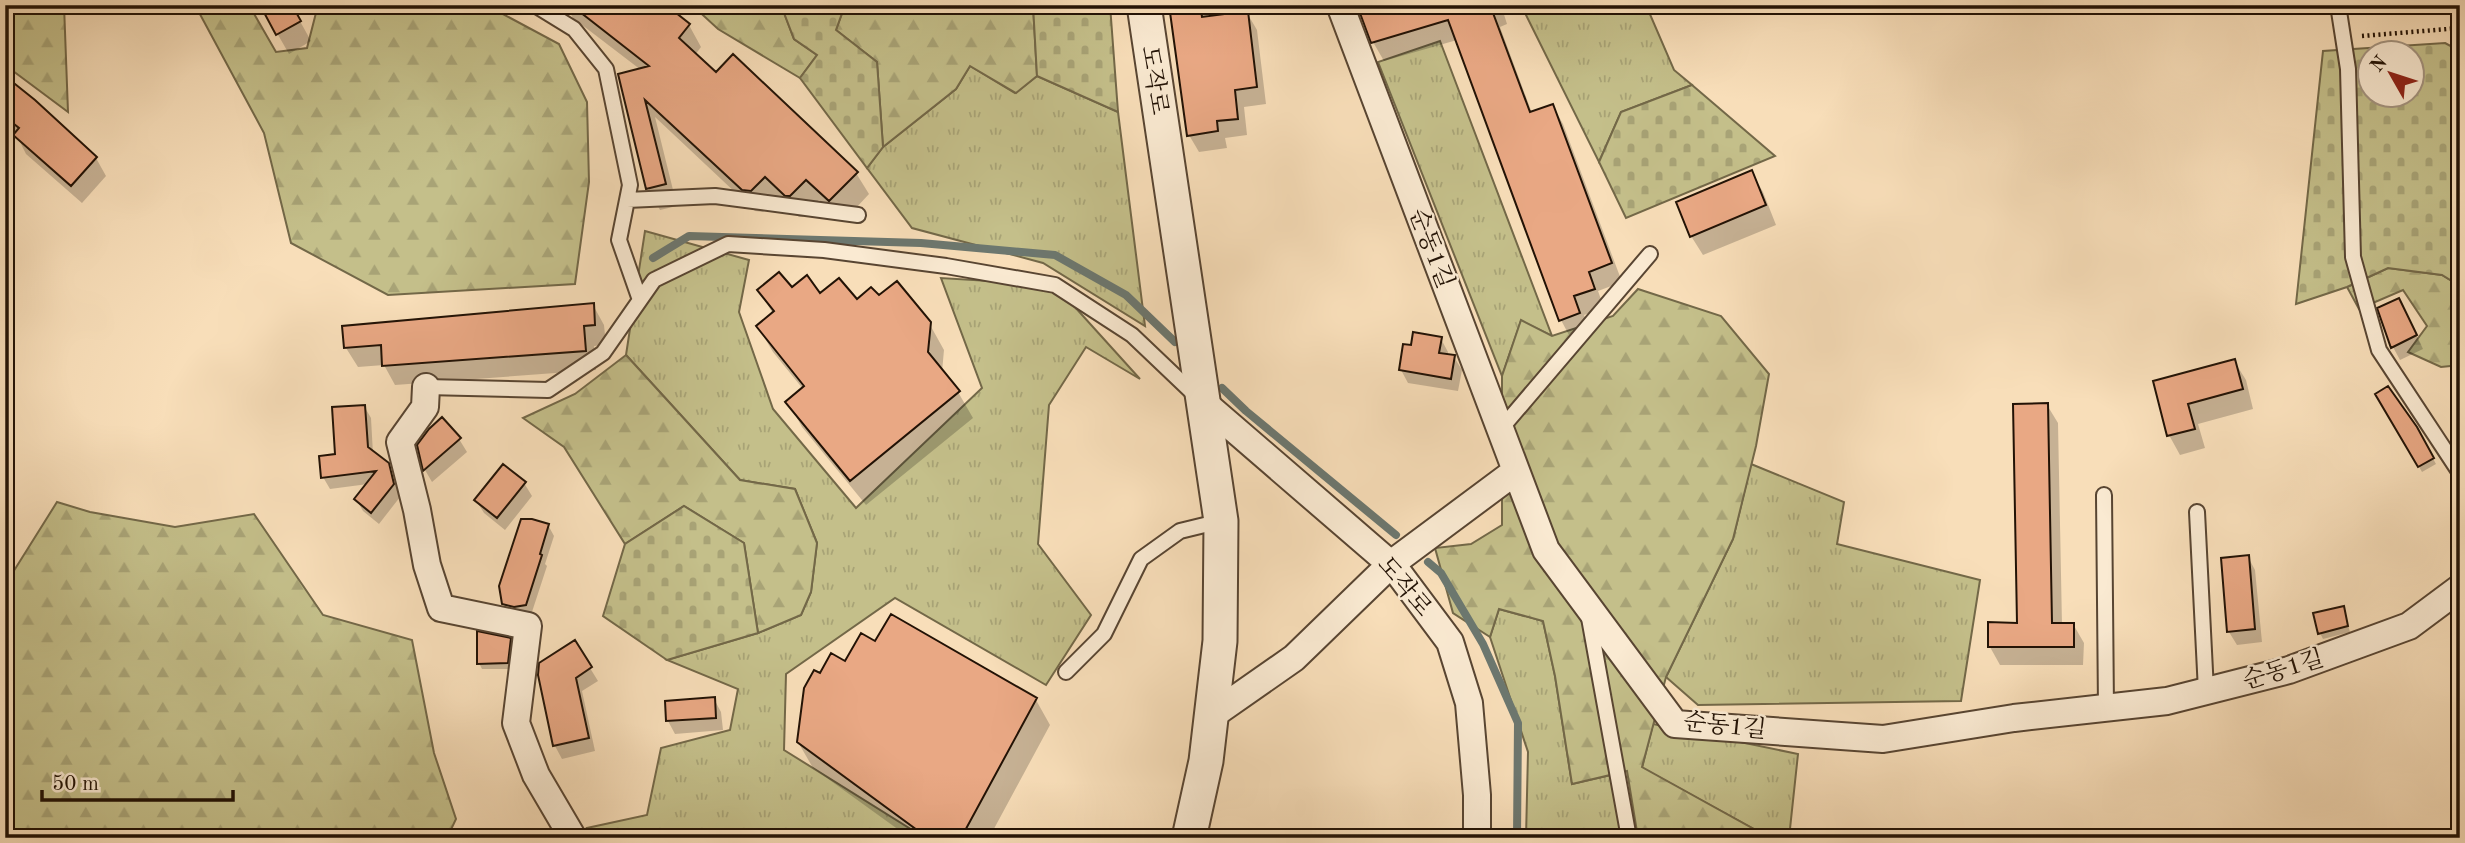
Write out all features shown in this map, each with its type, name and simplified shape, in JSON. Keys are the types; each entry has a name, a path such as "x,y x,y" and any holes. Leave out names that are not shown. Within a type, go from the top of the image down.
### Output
{"street":[{"name":"도작로","path":"1144,5 1221,521 1220,641 1206,761 1189,838"},
{"name":"순동1길","path":"1340,5 1546,550 1675,724 1883,739 2014,718 2167,701 2289,670 2409,626 2460,588"},
{"path":"426,387 425,407 400,442 427,565 442,608 528,626 516,723 536,775 573,838"},
{"name":"도작로","path":"1204,403 1391,564 1450,642 1469,703 1477,838"},
{"path":"1212,716 1294,658 1391,564 1516,471"}],"lane":[{"path":"535,5 574,29 606,69 630,186 619,240 640,300"},
{"path":"2338,5 2348,69 2353,257 2379,350 2460,473"},
{"path":"627,200 715,196 858,215"},
{"path":"426,387 548,390 603,353 654,280 728,244 824,250 946,266 1055,285 1132,335 1204,403"},
{"path":"1500,430 1650,254"},
{"path":"2104,495 2106,708"},
{"path":"2197,512 2206,691"},
{"path":"1066,672 1104,634 1142,559 1180,531 1221,521"},
{"path":"1587,603 1629,838"}],"path":[{"path":"2344,38 2460,28"}],"green space":[{"path":"5,5 64,5 68,112 5,65"},
{"path":"195,5 249,5 276,52 307,48 318,5 391,5 406,10 436,5 486,5 559,44 587,102 589,182 575,284 388,295 291,243 264,133"},
{"path":"692,5 781,5 794,39 817,55 800,78 718,29"},
{"path":"781,5 845,5 836,30 877,62 883,147 867,168 800,78 817,55 794,39"},
{"path":"845,5 1033,5 1037,76 1016,93 970,66 956,89 883,147 877,62 836,30"},
{"path":"1033,5 1110,5 1118,112 1037,76"},
{"path":"1521,5 1646,5 1674,70 1692,85 1621,112 1599,162"},
{"path":"1440,41 1552,336 1521,321 1502,376 1378,62"},
{"path":"2445,43 2460,51 2460,286 2442,275 2388,268 2347,287 2296,304 2323,51 2356,49 2356,108 2426,108 2426,44"},
{"path":"970,66 1015,93 1037,76 1118,112 1145,326 1043,263 912,228 867,168 883,147 956,89"},
{"path":"1692,85 1775,156 1626,218 1599,162 1621,112"},
{"path":"645,231 749,260 739,312 773,409 856,508 982,388 941,278 1055,285 1140,379 1086,347 1049,405 1038,544 1091,615 1046,685 895,598 786,674 784,750 925,838 593,838 587,828 647,815 661,748 730,730 738,689 667,660 758,633 801,615 811,592 817,543 795,489 740,480 626,355"},
{"path":"2388,268 2442,275 2460,286 2460,365 2441,367 2408,352 2427,326 2403,290 2359,309 2347,287"},
{"path":"1638,289 1721,316 1769,374 1756,446 1733,539 1666,677 1642,767 1770,838 1638,838 1627,771 1572,784 1555,676 1543,621 1499,609 1490,637 1453,613 1435,548 1471,544 1502,525 1502,376 1521,320 1552,336 1613,316"},
{"path":"626,355 740,480 795,489 817,543 811,592 801,615 758,633 744,543 684,506 625,544 564,447 523,418 575,394"},
{"path":"1751,464 1844,502 1837,544 1980,580 1961,701 1698,705 1666,677 1733,539"},
{"path":"57,502 90,512 175,527 254,514 323,615 412,640 434,753 456,819 447,838 5,838 5,585"},
{"path":"684,506 744,543 758,633 667,660 603,616 625,544"},
{"path":"1499,609 1543,621 1555,676 1572,784 1611,775 1623,838 1526,838 1528,752 1490,637"},
{"path":"1653,724 1798,754 1789,838 1770,838 1642,768"}],"building":[{"path":"260,5 292,5 301,21 276,35"},
{"path":"571,5 666,5 690,24 679,38 716,72 733,54 858,172 829,201 806,180 790,196 785,196 765,177 751,191 742,190 645,100 666,184 646,189 618,74 649,66"},
{"path":"1169,5 1200,5 1202,17 1248,11 1257,87 1235,90 1238,119 1217,121 1218,131 1187,136"},
{"path":"1357,5 1490,5 1530,112 1553,104 1612,263 1589,272 1595,289 1574,296 1580,313 1559,321 1448,20 1371,43"},
{"path":"5,76 97,157 71,186 13,135 19,128 5,117"},
{"path":"1752,170 1766,205 1690,237 1676,202"},
{"path":"779,272 792,287 807,275 820,293 839,278 857,299 871,287 879,295 897,281 931,322 928,352 960,391 850,481 785,402 804,386 756,326 774,311 757,290"},
{"path":"2399,298 2417,335 2391,348 2377,308"},
{"path":"594,303 595,325 584,326 586,351 382,366 381,345 344,348 342,326"},
{"path":"1413,332 1442,337 1439,353 1455,355 1451,379 1399,370 1403,344 1411,345"},
{"path":"2235,359 2243,389 2188,404 2195,429 2167,436 2153,381"},
{"path":"2388,386 2417,427 2434,458 2418,467 2375,394"},
{"path":"2048,403 2052,623 2074,623 2074,647 1988,647 1988,622 2017,623 2013,404"},
{"path":"365,405 368,447 389,463 394,484 371,513 354,499 376,471 321,478 319,456 335,454 332,407"},
{"path":"442,417 461,438 423,471 417,445"},
{"path":"503,464 526,482 497,518 474,500"},
{"path":"521,519 549,524 526,605 514,607 502,604 499,586"},
{"path":"2249,555 2255,629 2227,632 2221,558"},
{"path":"2344,606 2348,626 2318,634 2313,613"},
{"path":"891,614 1037,698 961,838 928,838 797,742 804,688 814,670 820,673 831,653 845,661 861,633 875,641"},
{"path":"477,631 511,638 508,663 477,664"},
{"path":"575,640 592,667 576,678 589,738 553,746 538,675 539,663"},
{"path":"715,697 716,718 666,721 665,701"}],"waterway":[{"path":"653,258 689,236 921,243 1055,255 1126,295 1175,342"},
{"path":"1222,388 1396,535"},
{"path":"1428,562 1441,573 1483,644 1518,723 1517,838"}]}
